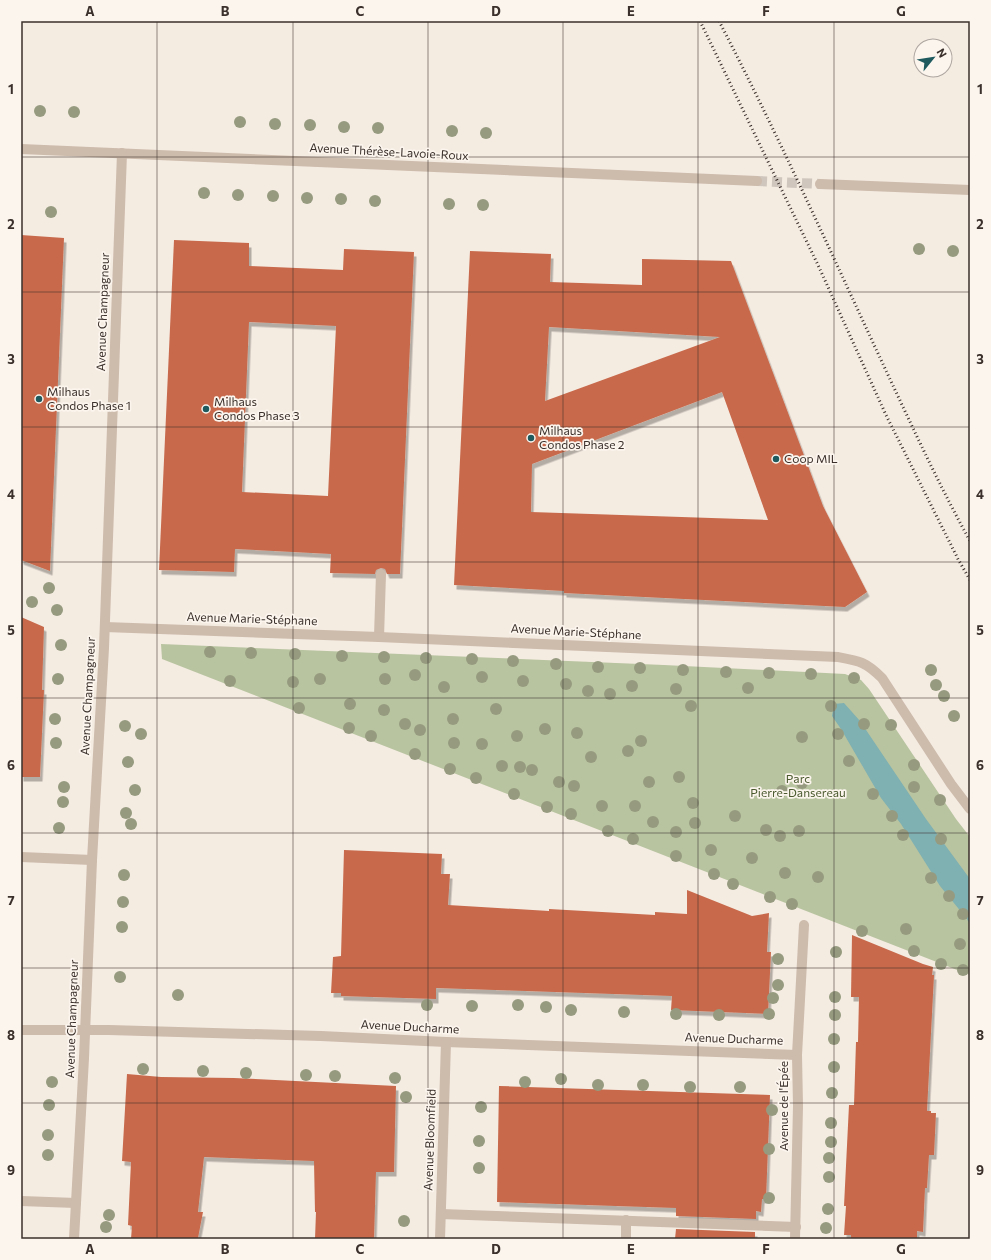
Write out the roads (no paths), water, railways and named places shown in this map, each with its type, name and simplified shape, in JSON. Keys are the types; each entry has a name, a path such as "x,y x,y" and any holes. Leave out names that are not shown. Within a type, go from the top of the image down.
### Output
{"street":[{"name":"Avenue Thérèse-Lavoie-Roux","path":"21,149 757,181"},
{"name":"Avenue Champagneur","path":"74,1239 105,627 122,153"},
{"path":"820,184 970,190"},
{"path":"379,637 381,574"},
{"name":"Avenue Marie-Stéphane","path":"105,627 379,637 822,657 857,660 871,667 882,678 947,778 970,809"},
{"path":"21,857 92,860"},
{"name":"Avenue de l'Épée","path":"795,1239 798,1055 804,925"},
{"name":"Avenue Ducharme","path":"21,1030 85,1030 313,1036 798,1055"},
{"name":"Avenue Bloomfield","path":"440,1239 446,1042"},
{"path":"21,1201 76,1203"},
{"path":"441,1214 796,1227"},
{"path":"626,1220 626,1239"}],"water":[{"path":"844,703 860,721 926,819 970,879 970,925 967,919 940,886 901,824 881,798 832,716 834,704"}],"tunnel":[{"path":"757,181 820,184"}],"railway":[{"path":"700,21 818,265 886,415 970,580"},
{"path":"719,21 782,148 924,452 970,541"}],"place":[{"name":"Milhaus Condos Phase 1","path":"39,399"},
{"name":"Milhaus Condos Phase 3","path":"206,409"},
{"name":"Milhaus Condos Phase 2","path":"531,438"},
{"name":"Coop MIL","path":"776,459"}],"park label":[{"name":"Parc Pierre-Dansereau","path":"798,786"}]}
